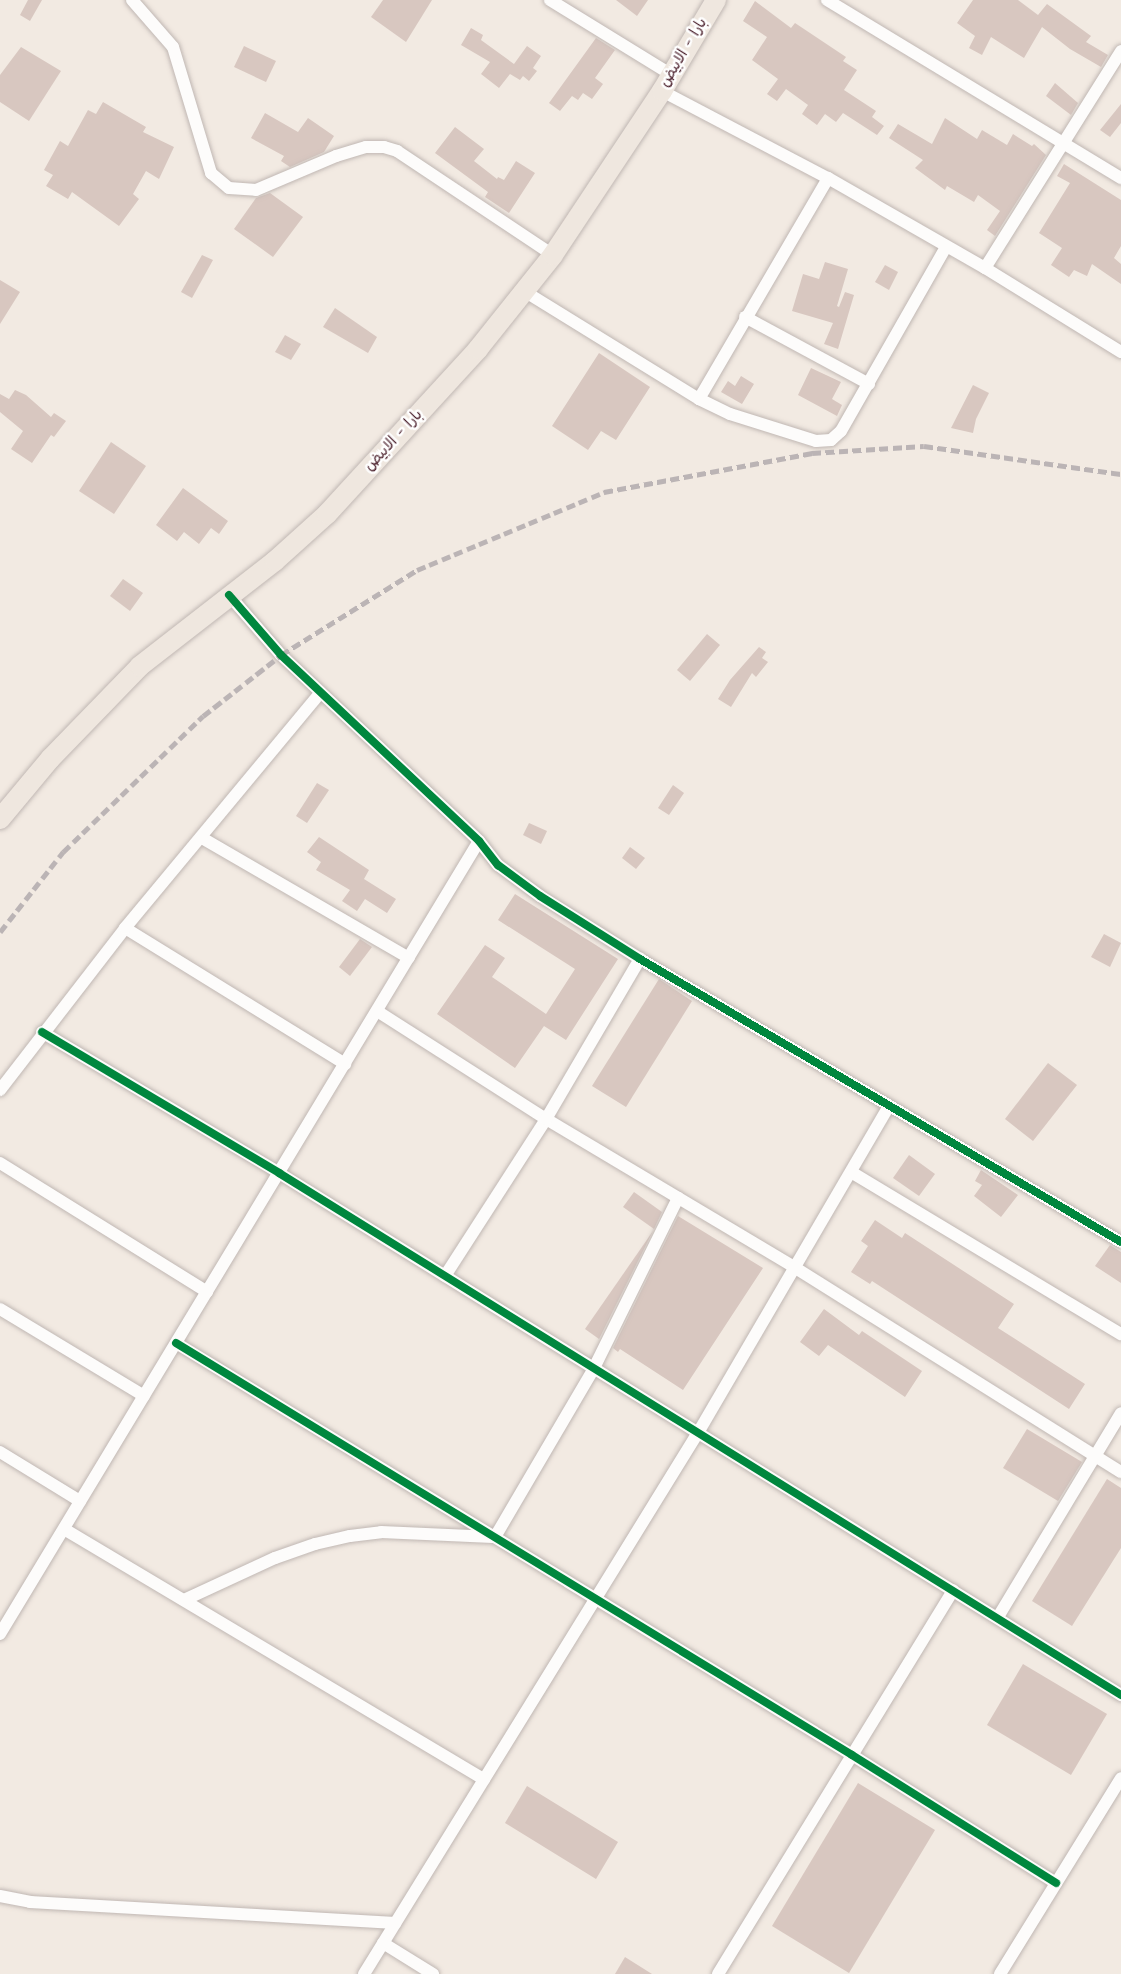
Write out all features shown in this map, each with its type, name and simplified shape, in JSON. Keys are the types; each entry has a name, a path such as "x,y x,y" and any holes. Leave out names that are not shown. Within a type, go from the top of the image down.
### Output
{"main road":[{"name":"بارا - الابيض","path":"0,819 50,759 140,666 275,561 327,514 478,349 553,255 667,83 716,0"}],"street":[{"path":"132,0 173,47 211,173 230,188 256,190 336,156 366,147 384,147 397,151 553,255"},
{"path":"550,0 667,83 985,268 1121,352"},
{"path":"827,0 1121,178"},
{"path":"985,268 1121,51"},
{"path":"699,399 828,178"},
{"path":"524,291 699,399 730,414 816,441 831,440 841,431 946,247"},
{"path":"745,317 868,384"},
{"path":"229,595 281,655 320,693 479,841 498,864 540,896 640,959 1121,1242"},
{"path":"0,1090 42,1032 125,928 320,693"},
{"path":"202,838 409,958"},
{"path":"0,1634 4,1617 81,1501 479,841"},
{"path":"125,928 345,1064"},
{"path":"445,1276 546,1119 640,959"},
{"path":"377,1011 546,1119 794,1267 1121,1472"},
{"path":"42,1032 279,1173 699,1431 1121,1695"},
{"path":"364,1974 699,1431 889,1106"},
{"path":"0,1163 207,1292"},
{"path":"851,1172 1121,1334"},
{"path":"495,1537 594,1368 678,1198"},
{"path":"0,1309 144,1396"},
{"path":"176,1343 852,1755 1056,1883"},
{"path":"998,1617 1121,1413"},
{"path":"0,1452 81,1501"},
{"path":"64,1528 484,1779"},
{"path":"184,1600 275,1558 315,1544 350,1536 381,1532 495,1537"},
{"path":"718,1974 953,1590"},
{"path":"999,1974 1121,1778"},
{"path":"0,1896 30,1902 395,1923"},
{"path":"383,1943 433,1974"}],"building":[{"path":"28,0 42,0 30,21 20,15"},
{"path":"383,0 432,0 406,42 371,17"},
{"path":"616,0 648,0 637,16"},
{"path":"973,0 1018,0 1038,15 1047,4 1091,36 1086,42 1108,55 1101,67 1070,49 1042,27 1024,58 991,37 982,55 969,48 975,36 957,23"},
{"path":"755,1 791,28 795,23 846,57 843,61 857,70 844,90 876,111 872,117 884,126 877,135 843,113 836,122 825,114 817,125 802,114 808,105 786,89 777,101 767,94 778,79 752,60 767,37 743,21"},
{"path":"471,28 483,35 481,40 514,64 527,46 541,56 533,68 537,71 529,81 523,76 520,80 510,74 499,88 481,74 490,62 461,45"},
{"path":"596,38 615,50 595,78 603,84 592,99 583,93 578,100 572,96 560,111 549,103"},
{"path":"244,46 276,61 266,82 234,67"},
{"path":"21,47 61,71 29,121 0,102 0,75"},
{"path":"1055,83 1078,103 1071,115 1046,96"},
{"path":"103,102 146,127 143,132 174,147 159,179 146,171 133,194 139,199 119,226 72,192 68,199 46,186 53,175 44,170 60,141 68,146 88,110 96,114"},
{"path":"1121,104 1121,123 1110,137 1100,130"},
{"path":"265,113 298,132 308,118 334,136 324,152 290,167 281,161 284,156 251,138"},
{"path":"945,118 977,139 982,130 1007,145 1013,134 1032,146 1034,144 1046,155 995,236 987,230 1000,211 978,195 974,202 947,186 945,190 915,168 923,160 889,138 898,124 932,144"},
{"path":"455,127 484,149 474,161 497,179 498,177 504,180 516,161 535,173 509,213 485,197 488,192 435,153"},
{"path":"1064,164 1121,200 1121,246 1114,258 1121,264 1121,284 1092,264 1087,276 1074,270 1069,277 1051,265 1062,248 1039,233 1070,183 1057,176"},
{"path":"270,193 303,217 273,257 234,229 256,198"},
{"path":"202,255 213,260 192,298 181,292"},
{"path":"825,262 848,269 837,306 839,307 845,292 854,295 838,349 824,344 833,323 792,311 803,274 819,279"},
{"path":"885,265 898,272 889,290 875,282"},
{"path":"0,280 20,292 0,324"},
{"path":"335,308 377,337 368,353 323,327"},
{"path":"285,335 301,344 291,360 275,352"},
{"path":"599,353 650,387 616,440 601,431 588,450 552,426"},
{"path":"811,368 841,382 832,399 842,405 837,416 798,395"},
{"path":"741,376 754,384 742,404 721,392 728,381 735,386"},
{"path":"973,385 989,393 976,419 973,433 951,428"},
{"path":"15,390 26,395 51,417 54,413 66,421 54,437 51,435 32,463 11,449 23,431 0,412 0,394 9,399"},
{"path":"111,442 146,466 114,514 79,491"},
{"path":"183,488 228,521 219,534 211,528 199,544 184,532 177,541 156,525"},
{"path":"123,579 143,593 130,611 110,596"},
{"path":"707,634 720,645 690,681 677,670"},
{"path":"759,647 766,652 762,658 768,662 756,677 752,673 731,707 718,699 730,680"},
{"path":"317,783 329,790 307,823 296,816"},
{"path":"673,785 684,793 669,815 658,808"},
{"path":"529,823 547,831 541,844 523,835"},
{"path":"319,837 369,870 364,879 396,899 387,913 365,899 357,911 342,901 350,890 316,870 321,862 307,852"},
{"path":"630,847 645,858 636,869 622,858"},
{"path":"515,894 618,959 566,1040 544,1026 515,1068 437,1014 485,945 505,958 492,977 546,1014 575,969 498,920"},
{"path":"1104,934 1121,943 1110,967 1091,957"},
{"path":"360,939 372,947 350,976 339,967"},
{"path":"659,979 692,1001 626,1107 592,1086"},
{"path":"1048,1063 1077,1085 1033,1141 1005,1119"},
{"path":"909,1155 935,1174 919,1196 893,1178"},
{"path":"981,1170 1018,1195 1001,1217 974,1196 982,1185 975,1181"},
{"path":"634,1192 662,1212 654,1229 623,1207"},
{"path":"678,1216 763,1268 683,1390 620,1349 618,1352 613,1348"},
{"path":"875,1220 902,1238 905,1233 1014,1304 998,1328 1085,1384 1069,1409 872,1281 870,1284 851,1272 868,1246 861,1241"},
{"path":"653,1231 599,1339 585,1329"},
{"path":"1110,1245 1121,1252 1121,1283 1095,1266"},
{"path":"824,1309 859,1335 862,1331 922,1371 905,1397 828,1345 819,1356 800,1342"},
{"path":"1027,1429 1082,1462 1058,1501 1003,1468"},
{"path":"1107,1479 1121,1488 1121,1548 1072,1626 1032,1601"},
{"path":"1023,1664 1107,1714 1071,1775 987,1725"},
{"path":"858,1783 935,1830 849,1973 772,1926"},
{"path":"527,1786 618,1842 596,1879 505,1823"},
{"path":"625,1957 652,1974 615,1974"}],"railway":[{"path":"0,932 63,852 203,716 281,655 417,570 604,492 812,453 924,446 1121,474"}],"cycle path":[{"path":"229,595 281,655 479,841 498,865 540,896 640,959 1121,1242"},
{"path":"42,1032 279,1173 1121,1695"},
{"path":"176,1343 852,1755 1056,1883"}]}
